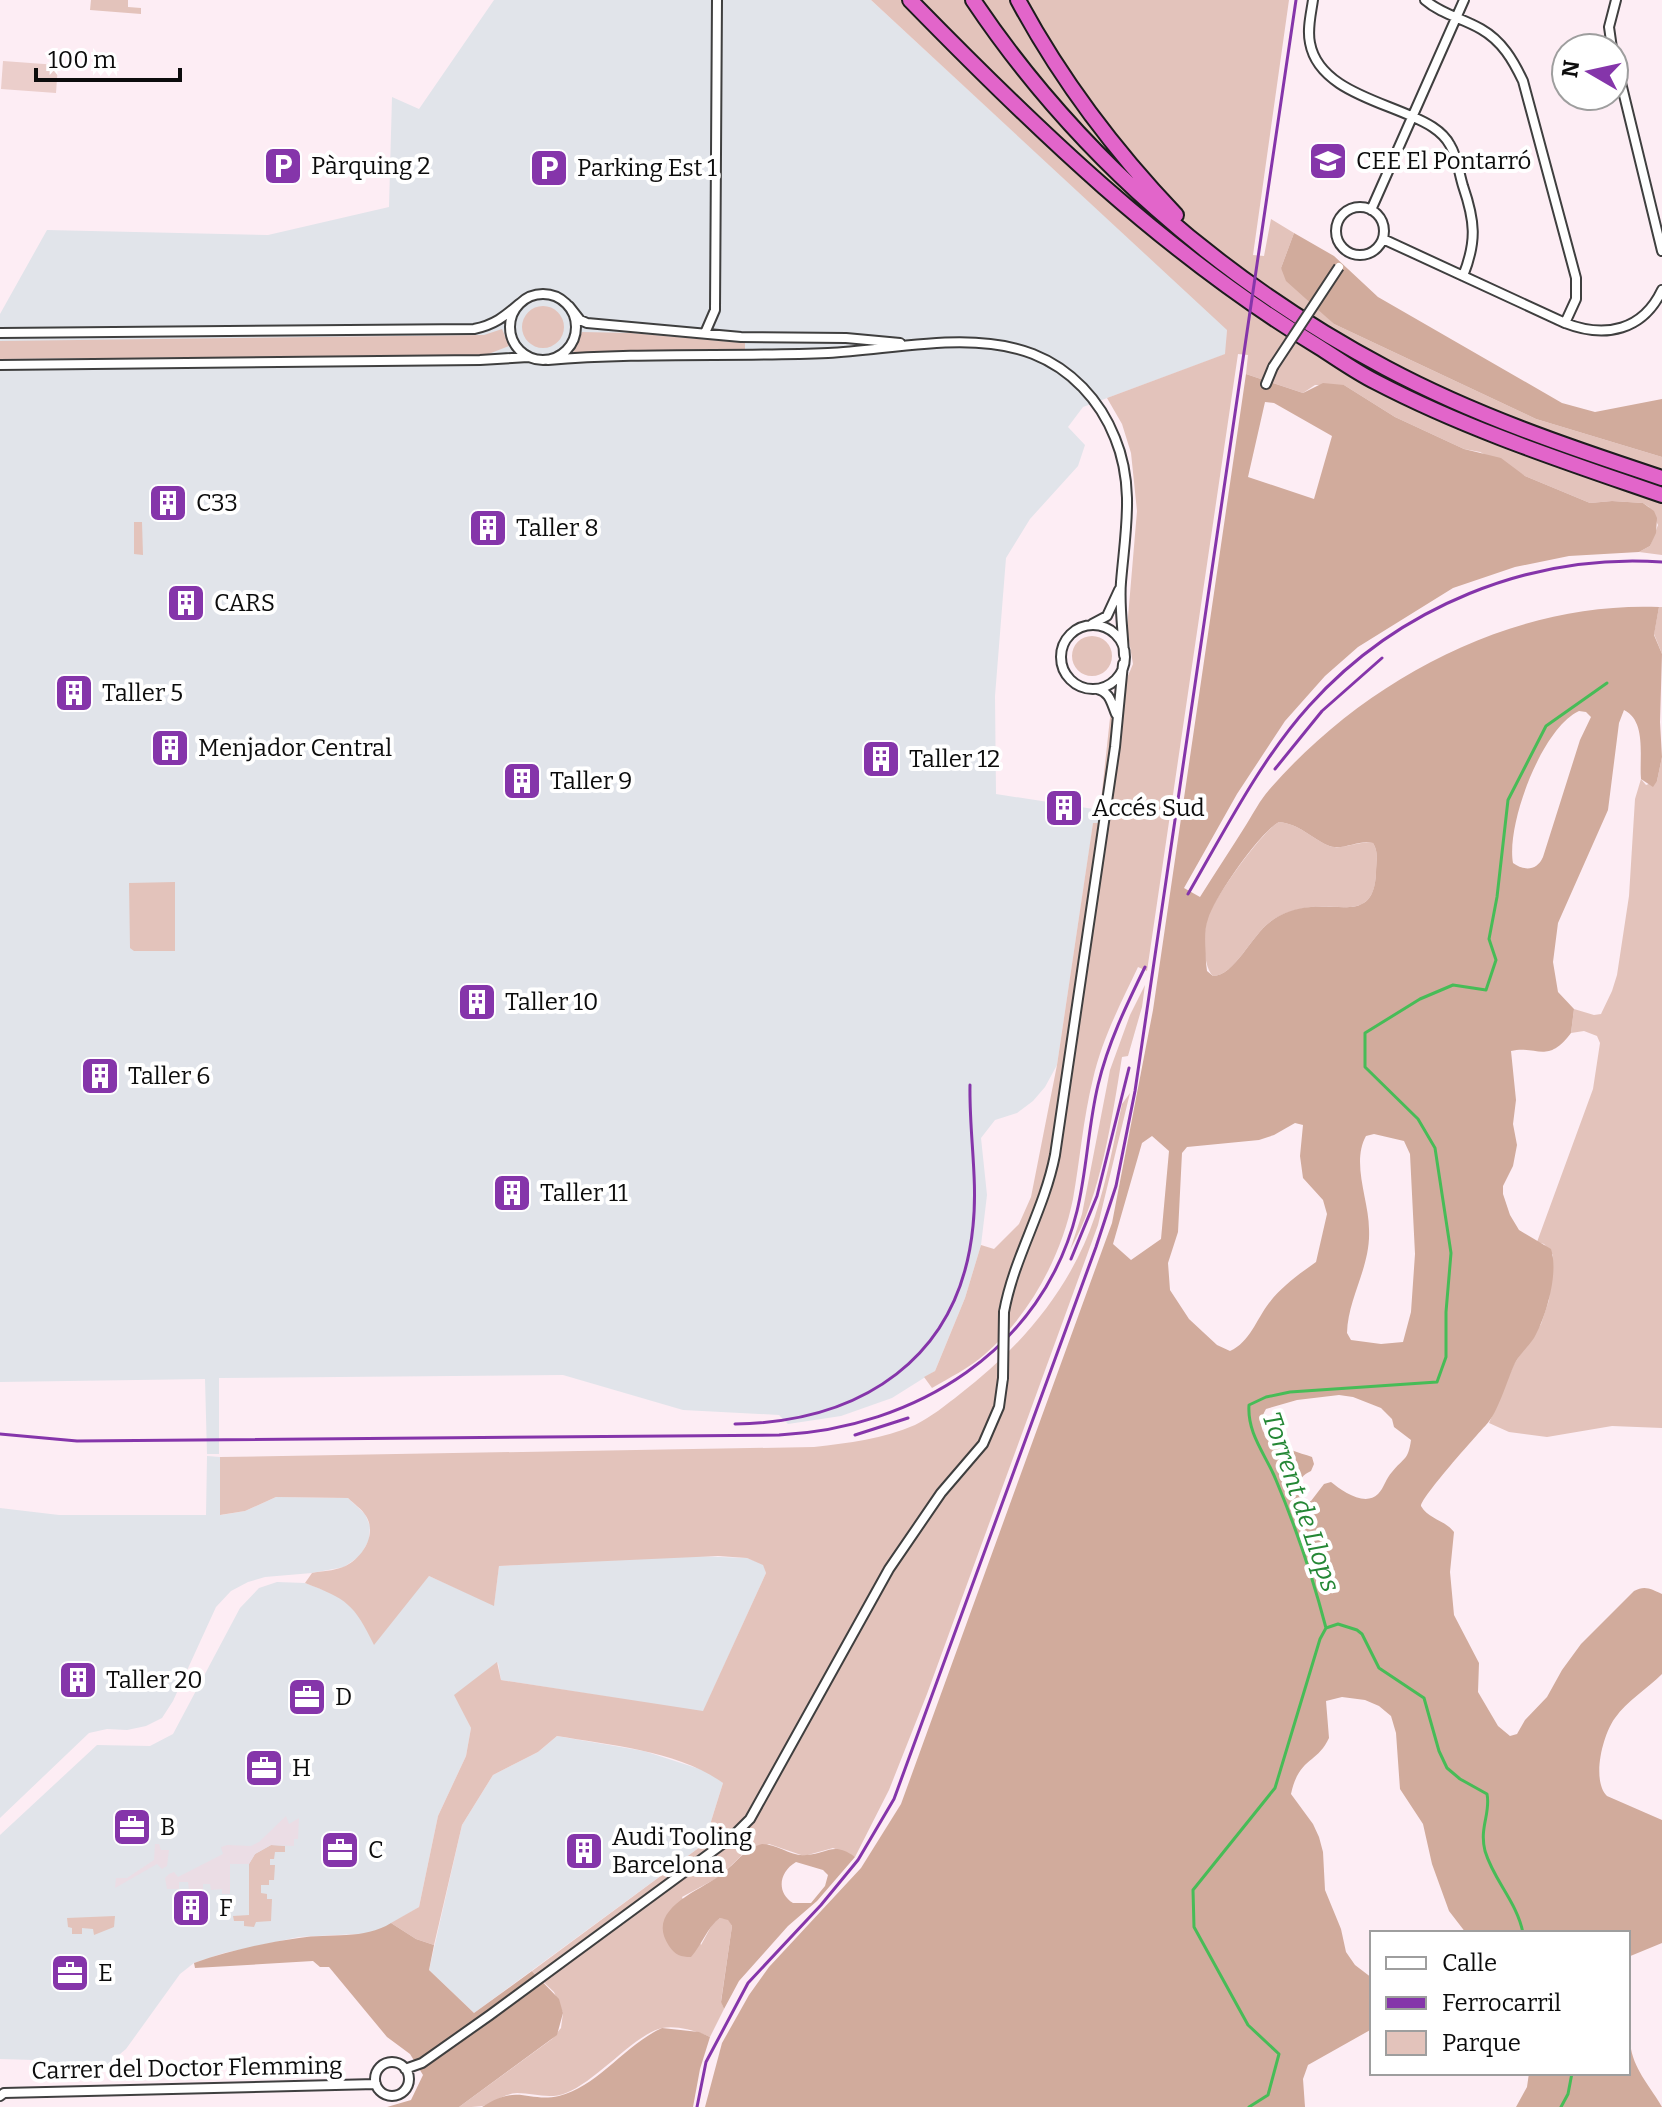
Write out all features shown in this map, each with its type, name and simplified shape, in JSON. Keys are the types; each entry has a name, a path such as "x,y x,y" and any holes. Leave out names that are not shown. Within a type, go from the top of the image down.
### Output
{"highway":[{"path":"910,0 992,84 1149,226 1215,279 1282,325 1374,381 1487,434 1662,495"},
{"path":"973,0 1008,51 1077,134 1154,208 1262,294 1386,368 1476,410 1546,439 1662,478"},
{"path":"1018,0 1052,60 1095,122 1143,180 1218,259"}],"street":[{"path":"705,333 715,310 717,0"},
{"path":"1313,0 1309,42 1321,68 1341,84 1412,116 1439,132 1450,144 1468,199 1474,237 1472,254 1463,276"},
{"path":"1425,0 1499,42 1513,60 1523,81 1576,278 1576,299 1565,323"},
{"path":"1371,210 1464,0"},
{"path":"1610,32 1616,0"},
{"path":"1628,112 1662,251"},
{"path":"1354,208 1371,210 1383,225 1383,239 1370,253 1356,255 1349,252 1338,241 1336,233 1341,217 1354,208"},
{"path":"1383,239 1565,323 1597,332 1625,328 1650,310 1662,290"},
{"path":"1266,384 1273,367 1349,252"},
{"path":"0,333 474,329 502,320 519,304 539,294 561,298 580,320 587,323 741,337 846,338 920,345"},
{"path":"519,304 510,322 510,333 520,351 528,357"},
{"path":"548,360 568,349 574,339 577,328 569,306"},
{"path":"0,365 528,357 548,360 829,353 920,345 992,344 1034,355 1075,379 1092,396 1115,437 1127,479 1127,519 1120,585 1124,660 1091,918 1055,1155 1043,1206 1014,1271 1004,1312 1003,1378 999,1407 983,1444 932,1505 889,1569 750,1819 732,1837 490,2015 422,2063 405,2069"},
{"path":"1117,719 1104,691 1070,680 1061,662 1065,640 1082,627 1107,616 1120,585"},
{"path":"1082,627 1101,626 1110,630 1122,645 1124,660 1114,681 1096,689"},
{"path":"395,2063 405,2069 408,2085 397,2095 381,2093 376,2084 377,2072 384,2064 395,2063"},
{"name":"Carrer del Doctor Flemming","path":"0,2096 4,2093 112,2088 376,2084"}],"shaded area":[{"path":"494,0 871,0 1227,329 1226,354 1083,407 1068,427 1085,445 1078,466 1030,519 1006,558 995,696 996,794 1100,810 1098,824 1093,824 1057,1065 1033,1101 1017,1113 995,1120 981,1138 987,1195 981,1245 965,1298 935,1371 892,1398 841,1416 788,1424 779,1415 683,1410 563,1375 219,1378 219,1454 207,1454 205,1379 0,1382 0,314 47,230 268,235 389,207 392,97 419,109"},
{"path":"3,61 58,65 56,93 1,89"},
{"path":"1294,233 1334,256 1378,297 1562,403 1595,412 1662,399 1662,457 1536,419 1334,324 1286,281 1281,268"},
{"path":"1246,374 1303,393 1323,383 1344,385 1395,417 1464,449 1501,458 1525,476 1590,503 1643,503 1654,511 1656,533 1650,546 1639,552 1569,556 1515,567 1453,588 1358,647 1325,676 1285,721 1237,794 1184,888 1200,897 1269,790 1307,750 1349,714 1395,682 1444,655 1496,633 1549,618 1604,609 1659,607 1654,635 1662,654 1662,757 1657,781 1653,787 1641,779 1639,731 1631,715 1624,710 1619,723 1608,810 1558,923 1553,962 1558,992 1574,1009 1571,1033 1563,1043 1548,1051 1511,1051 1516,1100 1513,1124 1517,1145 1503,1194 1519,1230 1551,1249 1553,1270 1547,1307 1534,1338 1515,1363 1490,1420 1439,1479 1421,1506 1454,1532 1450,1572 1454,1615 1479,1663 1478,1692 1498,1726 1510,1736 1517,1734 1525,1720 1547,1697 1581,1644 1634,1591 1645,1588 1662,1594 1662,1674 1615,1718 1606,1735 1599,1769 1602,1789 1607,1796 1662,1820 1662,1943 1630,1956 1630,1931 1464,1931 1449,1911 1432,1864 1423,1824 1400,1789 1396,1733 1391,1716 1365,1700 1342,1697 1326,1701 1329,1738 1319,1753 1303,1767 1291,1794 1319,1837 1325,1890 1341,1929 1346,1952 1355,1965 1370,1976 1370,2030 1308,2065 1303,2079 1305,2107 705,2107 722,2043 749,1995 769,1967 861,1868 901,1804 1112,1223 1153,1010","holes":["1265,402 1274,403 1332,436 1314,499 1248,477","1579,711 1591,717 1580,740 1543,857 1534,867 1521,867 1513,863 1512,846 1521,802 1540,756 1565,721","1279,822 1286,823 1333,847 1373,843 1377,857 1374,888 1363,904 1306,908 1279,916 1263,928 1236,962 1221,974 1213,976 1207,971 1206,963 1208,919 1228,882","1295,1123 1303,1125 1300,1156 1303,1178 1323,1200 1327,1214 1316,1262 1279,1292 1248,1336 1230,1351 1217,1345 1189,1319 1170,1290 1168,1263 1178,1232 1182,1153 1187,1147 1259,1140","1374,1134 1404,1141 1410,1154 1415,1254 1411,1312 1403,1342 1381,1344 1351,1340 1347,1333 1369,1243 1360,1170 1366,1136","1152,1136 1169,1151 1161,1239 1131,1260 1113,1244 1142,1143","1339,1395 1353,1397 1381,1408 1392,1419 1394,1427 1411,1440 1405,1458 1373,1498 1354,1496 1331,1482 1324,1484 1311,1501 1304,1501 1299,1484 1311,1471 1314,1464 1312,1457 1274,1442 1262,1429 1266,1409 1297,1400"]},
{"name":"Taller 20","path":"207,1456 220,1457 221,1515 245,1511 276,1497 348,1498 365,1514 370,1526 369,1540 360,1556 344,1567 265,1577 231,1591 216,1607 173,1701 162,1718 127,1730 107,1729 89,1733 0,1818 0,1508 59,1515 206,1515"},
{"path":"694,1556 747,1558 763,1564 766,1573 703,1712 501,1680 498,1663 455,1695 471,1728 466,1756 438,1816 419,1907 376,1933 299,1937 224,1953 194,1963 180,1974 126,2049 108,2064 70,2068 35,2060 0,2059 0,1835 97,1745 150,1746 173,1734 240,1608 259,1588 277,1582 305,1583 337,1595 358,1612 429,1576 494,1605 499,1566"},
{"path":"557,1736 644,1751 709,1772 723,1783 704,1844 474,2013 429,1970 462,1825 493,1775 538,1752"},
{"path":"286,1816 289,1824 299,1818 298,1839 294,1839 294,1846 271,1845 255,1854 249,1864 230,1864 230,1894 222,1894 222,1889 211,1890 210,1884 203,1884 203,1890 189,1890 188,1882 179,1882 179,1889 167,1889 165,1878 169,1874 174,1872 178,1877 223,1854 221,1847 251,1846"},
{"path":"155,1844 159,1844 161,1850 169,1850 167,1866 162,1869 157,1864 115,1888 116,1878 127,1878 154,1860"},
{"path":"768,1845 801,1855 836,1849 855,1857 739,1981 724,2009 721,2002 732,1926 728,1920 720,1918 715,1922 691,1957 678,1955 671,1949 663,1933 664,1922 678,1902 722,1874 756,1846","holes":["796,1862 823,1870 828,1875 825,1886 811,1903 793,1903 784,1893 783,1876"]},
{"path":"391,1923 416,1939 434,1945 429,1970 474,2013 532,1971 559,1999 563,2013 557,2035 459,2107 387,2107 411,2100 423,2075 410,2054 387,2037 329,1967 320,1967 313,1961 195,1968 194,1963 272,1942 358,1934"},
{"path":"662,2028 699,2032 710,2037 693,2107 482,2107 505,2096 548,2097 573,2091"},
{"path":"1630,2043 1640,2072 1662,2107 1516,2107 1527,2087 1529,2075 1630,2075"}],"green space":[{"path":"91,0 128,0 128,7 141,8 141,14 90,10"},
{"path":"871,0 1289,0 1253,255 1264,256 1271,219 1294,233 1281,268 1334,324 1536,419 1662,457 1662,555 1639,552 1650,546 1658,525 1649,507 1643,503 1590,503 1395,417 1344,385 1315,385 1303,393 1246,374 1248,355 1238,354 1147,971 1138,967 1101,1050 1084,1124 1068,1221 1041,1284 1000,1340 965,1369 932,1388 924,1377 935,1371 965,1298 981,1245 994,1249 1019,1224 1031,1197 1057,1065 1093,823 1098,823 1110,718 1133,664 1127,629 1137,511 1131,453 1122,424 1107,398 1225,354 1227,330"},
{"path":"543,306 558,312 564,327 558,342 543,348 528,342 522,327 528,312"},
{"path":"502,329 509,346 486,355 0,359 0,341 484,335"},
{"path":"582,332 745,343 745,349 573,353"},
{"path":"134,522 142,522 143,555 134,554"},
{"path":"1659,607 1662,607 1662,654 1654,634"},
{"path":"1092,636 1106,642 1112,656 1106,670 1092,676 1078,670 1072,656 1078,642"},
{"path":"1662,757 1662,1428 1612,1426 1547,1437 1509,1432 1489,1423 1514,1364 1541,1324 1549,1300 1553,1255 1544,1244 1537,1242 1593,1089 1600,1043 1597,1036 1584,1031 1571,1033 1574,1009 1601,1014 1612,991 1629,896 1635,799 1641,779 1646,785 1657,781"},
{"path":"1279,822 1298,828 1332,847 1373,843 1377,857 1374,888 1362,904 1311,907 1279,916 1263,928 1236,962 1221,974 1213,976 1204,948 1208,916 1240,865 1261,838"},
{"path":"175,882 175,951 134,951 130,948 129,883"},
{"path":"1145,985 1128,1056 1122,1057 1097,1182 1081,1229 1070,1250 1082,1214 1110,1070 1130,1015"},
{"path":"1130,1093 1098,1225 927,1694 889,1790 855,1857 833,1848 804,1856 769,1844 742,1855 719,1877 682,1897 701,1945 713,1923 720,1918 728,1919 732,1926 721,2001 724,2009 710,2037 687,2029 662,2028 640,2039 590,2079 566,2093 548,2096 517,2093 483,2106 459,2107 552,2039 561,2028 563,2013 554,1992 532,1971 704,1844 723,1783 686,1763 665,1756 557,1736 538,1752 493,1775 462,1825 434,1945 416,1939 391,1923 419,1907 438,1816 466,1756 471,1728 454,1695 497,1662 501,1680 703,1711 766,1573 763,1565 747,1558 718,1556 499,1566 494,1606 429,1576 374,1645 361,1620 348,1605 305,1583 312,1573 343,1567 356,1559 369,1539 369,1523 364,1513 348,1498 276,1497 245,1511 220,1515 220,1457 814,1447 853,1442 903,1430 933,1415 982,1376 1023,1337 1058,1292 1085,1243 1095,1216 1122,1104"},
{"path":"271,1845 285,1846 285,1852 275,1852 274,1859 270,1859 270,1865 275,1865 274,1880 269,1880 269,1885 261,1885 261,1893 272,1899 271,1921 256,1922 254,1927 244,1926 244,1921 234,1921 233,1916 249,1915 249,1864 255,1854"},
{"path":"115,1916 114,1927 94,1935 93,1929 82,1928 82,1934 72,1934 72,1928 68,1927 67,1918"}],"waterway":[{"name":"Torrent de Llops","path":"1249,2107 1268,2095 1279,2054 1248,2025 1194,1927 1193,1890 1275,1788 1326,1628 1290,1516 1254,1435 1249,1405 1266,1397 1290,1392 1437,1382 1446,1357 1451,1253 1435,1148 1418,1119 1365,1067 1365,1033 1420,999 1453,985 1486,990 1496,960 1489,939 1508,800 1546,726 1607,683"},
{"path":"1326,1628 1338,1624 1362,1634 1379,1668 1424,1698 1447,1768 1487,1794 1483,1835 1485,1851 1516,1911 1522,1931"},
{"path":"1561,2107 1568,2094 1572,2075"}],"railway":[{"path":"697,2107 706,2062 748,1983 821,1905 858,1860 894,1799 1116,1186 1135,1091 1296,0"},
{"path":"1188,894 1244,797 1291,727 1344,671 1383,640 1469,594 1516,578 1564,567 1613,562 1662,562"},
{"path":"1275,769 1322,711 1382,658"},
{"path":"0,1434 77,1441 779,1435 829,1429 878,1417 924,1398 966,1372 1004,1341 1035,1304 1060,1260 1077,1211 1102,1069 1145,967"},
{"path":"1071,1259 1097,1196 1129,1068"},
{"path":"735,1424 781,1420 824,1411 862,1396 896,1374 925,1347 948,1313 964,1273 973,1226 970,1085"},
{"path":"855,1435 908,1418"}],"place":[{"name":"CEE El Pontarró","path":"1328,161"},
{"name":"Pàrquing 2","path":"283,166"},
{"name":"Parking Est 1","path":"549,168"},
{"name":"C33","path":"168,503"},
{"name":"Taller 8","path":"488,528"},
{"name":"CARS","path":"186,603"},
{"name":"Taller 5","path":"74,693"},
{"name":"Menjador Central","path":"170,748"},
{"name":"Taller 12","path":"881,759"},
{"name":"Taller 9","path":"522,781"},
{"name":"Accés Sud","path":"1064,808"},
{"name":"Taller 10","path":"477,1002"},
{"name":"Taller 6","path":"100,1076"},
{"name":"Taller 11","path":"512,1193"},
{"name":"Taller 20","path":"78,1680"},
{"name":"D","path":"307,1697"},
{"name":"H","path":"264,1768"},
{"name":"B","path":"132,1827"},
{"name":"C","path":"340,1850"},
{"name":"Audi Tooling Barcelona","path":"584,1851"},
{"name":"F","path":"191,1908"},
{"name":"E","path":"70,1973"}]}
